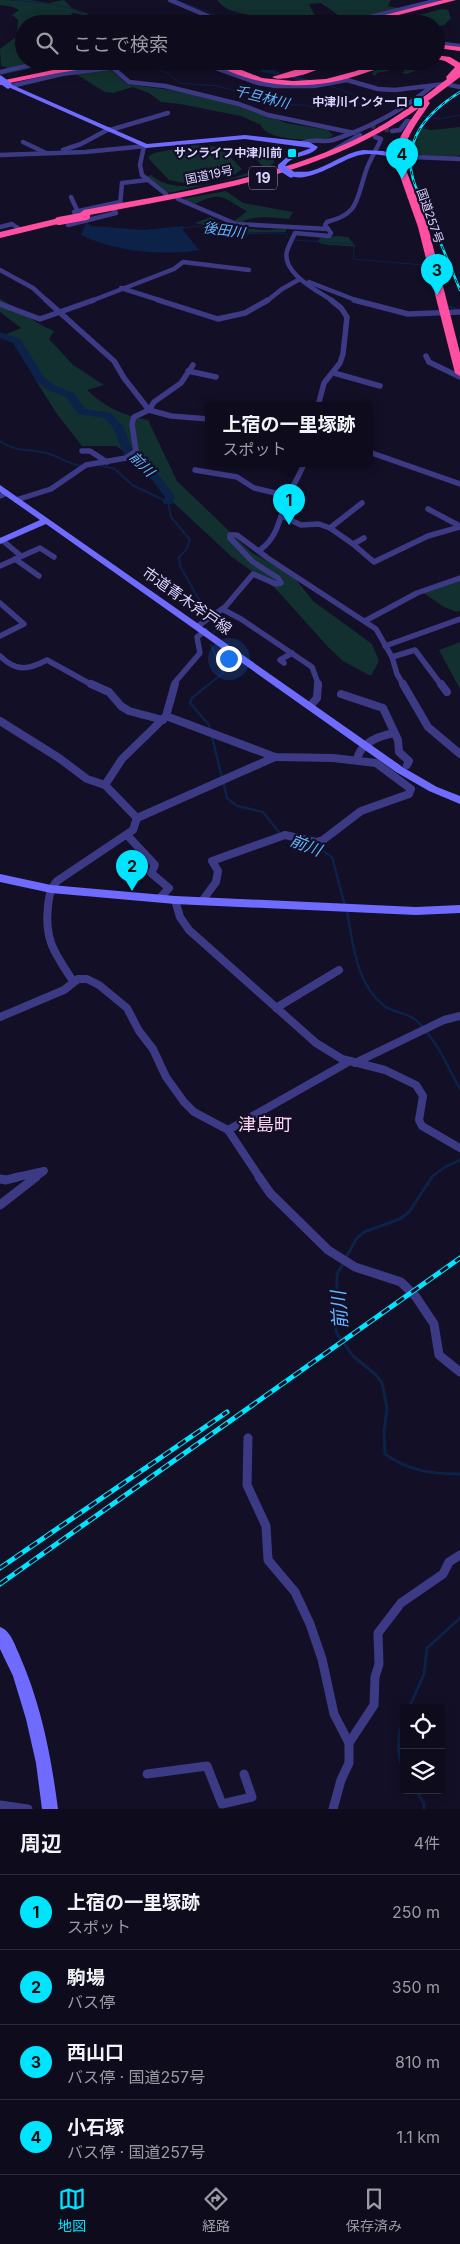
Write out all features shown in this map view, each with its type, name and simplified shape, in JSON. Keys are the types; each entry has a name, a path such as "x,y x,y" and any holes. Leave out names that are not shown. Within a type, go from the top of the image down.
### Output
{"highway":[{"path":"391,15 452,0"},
{"path":"410,15 460,0"},
{"path":"407,15 420,12"},
{"path":"445,47 460,48"},
{"path":"445,54 460,56"},
{"path":"440,86 459,69 459,66 445,59"},
{"path":"4,82 39,70"},
{"path":"4,82 49,70"},
{"path":"4,82 58,70"},
{"path":"4,82 65,70"},
{"path":"234,70 252,77 282,83 308,84 326,81 361,70"},
{"path":"243,70 252,77"},
{"path":"245,70 264,77 280,77 306,70"},
{"path":"253,70 269,75 298,73"},
{"name":"国道19号","path":"118,206 268,177 325,159 407,121 440,86 460,73"},
{"name":"国道19号","path":"0,234 61,222 118,206 254,177 320,157 371,135 422,103 440,86 460,78"},
{"path":"402,156 402,140 407,121"},
{"name":"国道257号","path":"402,156 401,172 423,227 460,373"},
{"name":"国道19号","path":"0,234 18,228 61,222"}],"street":[{"path":"170,0 206,15"},
{"path":"378,15 439,0"},
{"path":"445,45 460,48"},
{"path":"0,72 15,69"},
{"path":"0,87 4,82 96,70"},
{"path":"115,70 129,82 165,86 239,104 268,115 355,133"},
{"path":"221,70 258,83 276,86 314,86 347,80 386,90 440,86 460,87"},
{"path":"4,82 145,146"},
{"path":"320,157 355,133 394,114 440,86"},
{"path":"422,103 368,130 285,160 282,168 291,174 312,174 355,154 376,153 460,159"},
{"path":"60,153 110,129 168,113"},
{"path":"392,131 400,130 407,121"},
{"path":"305,143 309,140 327,141 355,133"},
{"path":"0,155 60,153 245,137 327,145"},
{"path":"319,402 324,384 334,373 344,354 347,317 338,306 301,280 285,256 290,242 297,233 329,236 331,234 327,222 342,218 353,209 358,201 365,173 381,139 375,137"},
{"path":"23,142 47,153"},
{"path":"305,143 316,148"},
{"path":"145,146 138,169 140,175 166,194"},
{"path":"118,206 122,183 146,180"},
{"path":"71,197 82,215"},
{"path":"178,200 236,224 328,228"},
{"path":"0,227 12,224 18,228"},
{"path":"0,304 36,319 60,313 174,269 183,262 248,270"},
{"path":"0,270 33,288 114,360 124,378 149,410"},
{"path":"121,288 218,319 245,313 263,304 282,289 301,280 344,297 401,313 460,312"},
{"path":"426,356 429,362 460,377"},
{"path":"149,410 154,402 168,394 180,383 191,368 216,377"},
{"path":"334,373 380,386"},
{"path":"16,500 34,497 66,481 89,463 120,460 135,454 132,420 138,414 149,410 171,416 205,418"},
{"path":"82,451 90,451 107,462"},
{"path":"373,453 460,484"},
{"path":"260,550 276,534 288,496 302,467"},
{"path":"195,470 237,477 241,482 257,488 288,496"},
{"name":"市道青木斧戸線","path":"2,492 202,629 415,780 460,800"},
{"path":"330,528 362,503"},
{"path":"428,509 460,526"},
{"path":"282,516 301,525 319,524 330,528 374,562 428,536 460,526"},
{"path":"39,576 1,540 46,521"},
{"path":"105,785 122,759 165,718 176,681 200,653 197,638 210,618 220,611 253,574 276,584 281,583 278,578 253,562 229,536 233,534 237,535 249,546 260,550 269,559 376,629 392,657 397,674 423,720 460,754"},
{"path":"352,544 364,538"},
{"path":"0,566 40,548 54,557"},
{"path":"365,621 417,593 460,578"},
{"path":"0,603 24,624 0,636"},
{"path":"220,611 241,619 309,664 315,671 319,697 310,706"},
{"path":"385,646 460,619"},
{"path":"392,657 415,650 447,692"},
{"path":"284,663 280,660 292,653"},
{"path":"0,656 5,662 20,670 32,668 47,660 92,685 109,692 129,712 165,718 207,730 275,757 357,760 376,763 393,773 411,789 409,794 361,811 323,840 316,842 281,836 212,861 218,871 216,882 202,901"},
{"path":"341,694 383,708 394,733 399,752 409,761 407,765"},
{"path":"0,721 59,758 87,779 105,785 137,818"},
{"path":"357,760 360,750 365,746 384,735 394,733"},
{"path":"73,981 46,938 44,923 50,889 57,881 127,835 133,830 137,818 275,757"},
{"path":"127,835 156,865 151,873 169,888 160,898"},
{"path":"0,878 50,889 175,900 348,909 416,911 460,909"},
{"path":"175,900 183,923 189,930 316,1043 342,1059 385,1070 416,1085 423,1096 419,1120 422,1126 460,1148"},
{"path":"276,1008 339,970"},
{"path":"73,981 86,980 99,985 126,1008 139,1031 153,1049 166,1077 184,1102 194,1112 228,1130 270,1193 328,1250 355,1266 400,1282 416,1297 434,1324 439,1355 460,1372"},
{"path":"0,1017 64,990 73,984 73,981"},
{"path":"228,1130 352,1062 420,1031 460,1016"},
{"path":"0,1179 6,1180 44,1171 0,1205"},
{"path":"248,1438 247,1485 266,1526 268,1560 295,1592 310,1624 322,1659 334,1714 349,1744 349,1763 341,1780 333,1809"},
{"path":"349,1744 374,1705 375,1677 379,1664 378,1633 401,1603 443,1574 449,1562 460,1555"},
{"path":"0,1634 17,1666 36,1724 45,1764 50,1809"},
{"path":"147,1774 207,1766 222,1804 252,1797 244,1774"},
{"path":"0,1805 28,1809"}],"green space":[{"path":"0,0 31,0 48,3 64,0 73,9 88,15 72,13 71,15 15,15 15,18 12,15 19,10 0,5"},
{"path":"217,0 391,0 388,6 403,9 371,15 338,15 321,3 309,4 314,15 251,15 237,12 222,5"},
{"path":"442,9 448,10 451,18 445,24 445,15 420,15"},
{"path":"15,38 15,67 8,68 1,66 0,49"},
{"path":"15,67 15,70 23,70 1,75"},
{"path":"111,70 127,84 170,90 243,106 286,123 328,130 333,136 306,140 282,137 272,134 261,125 241,116 161,102 149,93 133,87 113,93 105,92 74,73"},
{"path":"391,70 377,73 375,76 372,74 374,71"},
{"path":"403,70 415,71 407,74 402,73 405,71"},
{"path":"460,127 460,155 456,157 412,155 413,143 421,128 432,130"},
{"path":"195,145 220,147 242,169 235,174 184,183 169,180 148,157 154,153"},
{"path":"249,150 276,151 274,162 269,167 273,170 169,193 145,177 151,175 162,182 176,186 190,186 237,177 263,167 256,159 267,157 267,154 251,154"},
{"path":"226,191 243,203 293,212 289,219 254,218 247,220 238,227 263,230 286,229 286,232 233,233 195,223 211,217 220,222 229,223 247,211 222,197 211,197 195,204 182,199"},
{"path":"321,237 348,237 356,247 317,242"},
{"path":"0,299 54,331 49,339 73,365 104,385 87,390 94,396 115,410 148,420 177,481 251,552 294,577 313,601 372,644 379,661 371,676 343,661 329,648 275,588 232,557 163,493 149,469 116,446 82,446 57,414 36,381 20,340 4,335 21,328 0,312"},
{"path":"460,579 460,611 457,612 444,607 422,592"},
{"path":"460,642 460,689 439,650"}],"water":[{"path":"86,223 92,226 143,230 183,226 185,228 182,229 199,250 169,253 124,249 81,235"}],"waterway":[{"name":"千旦林川","path":"10,0 56,5 80,11 85,15"},
{"path":"176,0 214,15"},
{"name":"千旦林川","path":"160,70 168,73 179,83 218,86 285,105 305,105 316,108 331,102 349,105 370,101 394,101 405,104"},
{"path":"265,70 277,73"},
{"path":"295,77 310,81"},
{"path":"328,85 368,100"},
{"name":"千旦林川","path":"420,116 440,119 460,115"},
{"name":"後田川","path":"183,228 198,226 233,234 280,233 286,234 288,238"},
{"name":"後田川","path":"294,240 352,244 354,248 353,259 424,265 433,291"},
{"name":"後田川","path":"448,306 459,310"},
{"name":"前川","path":"0,335 17,341 41,380 52,388 70,395 82,412 107,415 118,426 129,455 156,478 170,497 168,502"},
{"path":"0,441 11,447 46,453 83,466"},
{"name":"前川","path":"99,465 115,469 132,485 168,502 171,517 190,540 186,550 179,557 180,566 198,598 217,618 218,625 214,632"},
{"name":"前川","path":"207,686 223,673 211,645"},
{"name":"前川","path":"209,684 192,698 190,703 209,725 227,798 237,806 263,812 281,835"},
{"name":"前川","path":"314,845 332,857 345,906"},
{"name":"前川","path":"347,911 357,962 367,986 374,996 387,1008 412,1017 420,1024 437,1047 460,1089"},
{"name":"前川","path":"430,1178 445,1167 460,1160"},
{"name":"前川","path":"345,1259 357,1238 364,1232 400,1219 409,1212 432,1177"},
{"name":"前川","path":"343,1264 337,1274 336,1332 353,1356 375,1374 382,1383 387,1408 384,1432 385,1454 412,1468 439,1473 460,1474"},
{"name":"前川","path":"411,1704 424,1674 427,1648 460,1618"},
{"name":"前川","path":"400,1732 398,1745 400,1759"},
{"name":"前川","path":"418,1794 424,1804 424,1809"}],"tunnel":[{"path":"371,126 392,131"}],"railway":[{"path":"460,92 428,118 420,128 411,151 411,165 416,188 460,290"},
{"path":"0,1584 460,1258"},
{"path":"0,1568 227,1412"}],"place":[{"name":"中津川インター口","path":"418,102"},
{"name":"サンライフ中津川前","path":"292,153"},
{"name":"小石塚","path":"402,179"},
{"name":"西山口","path":"437,295"},
{"name":"上宿の一里塚跡","path":"289,525"},
{"name":"駒場","path":"132,891"}],"district":[{"name":"津島町","path":"265,1125"}]}
